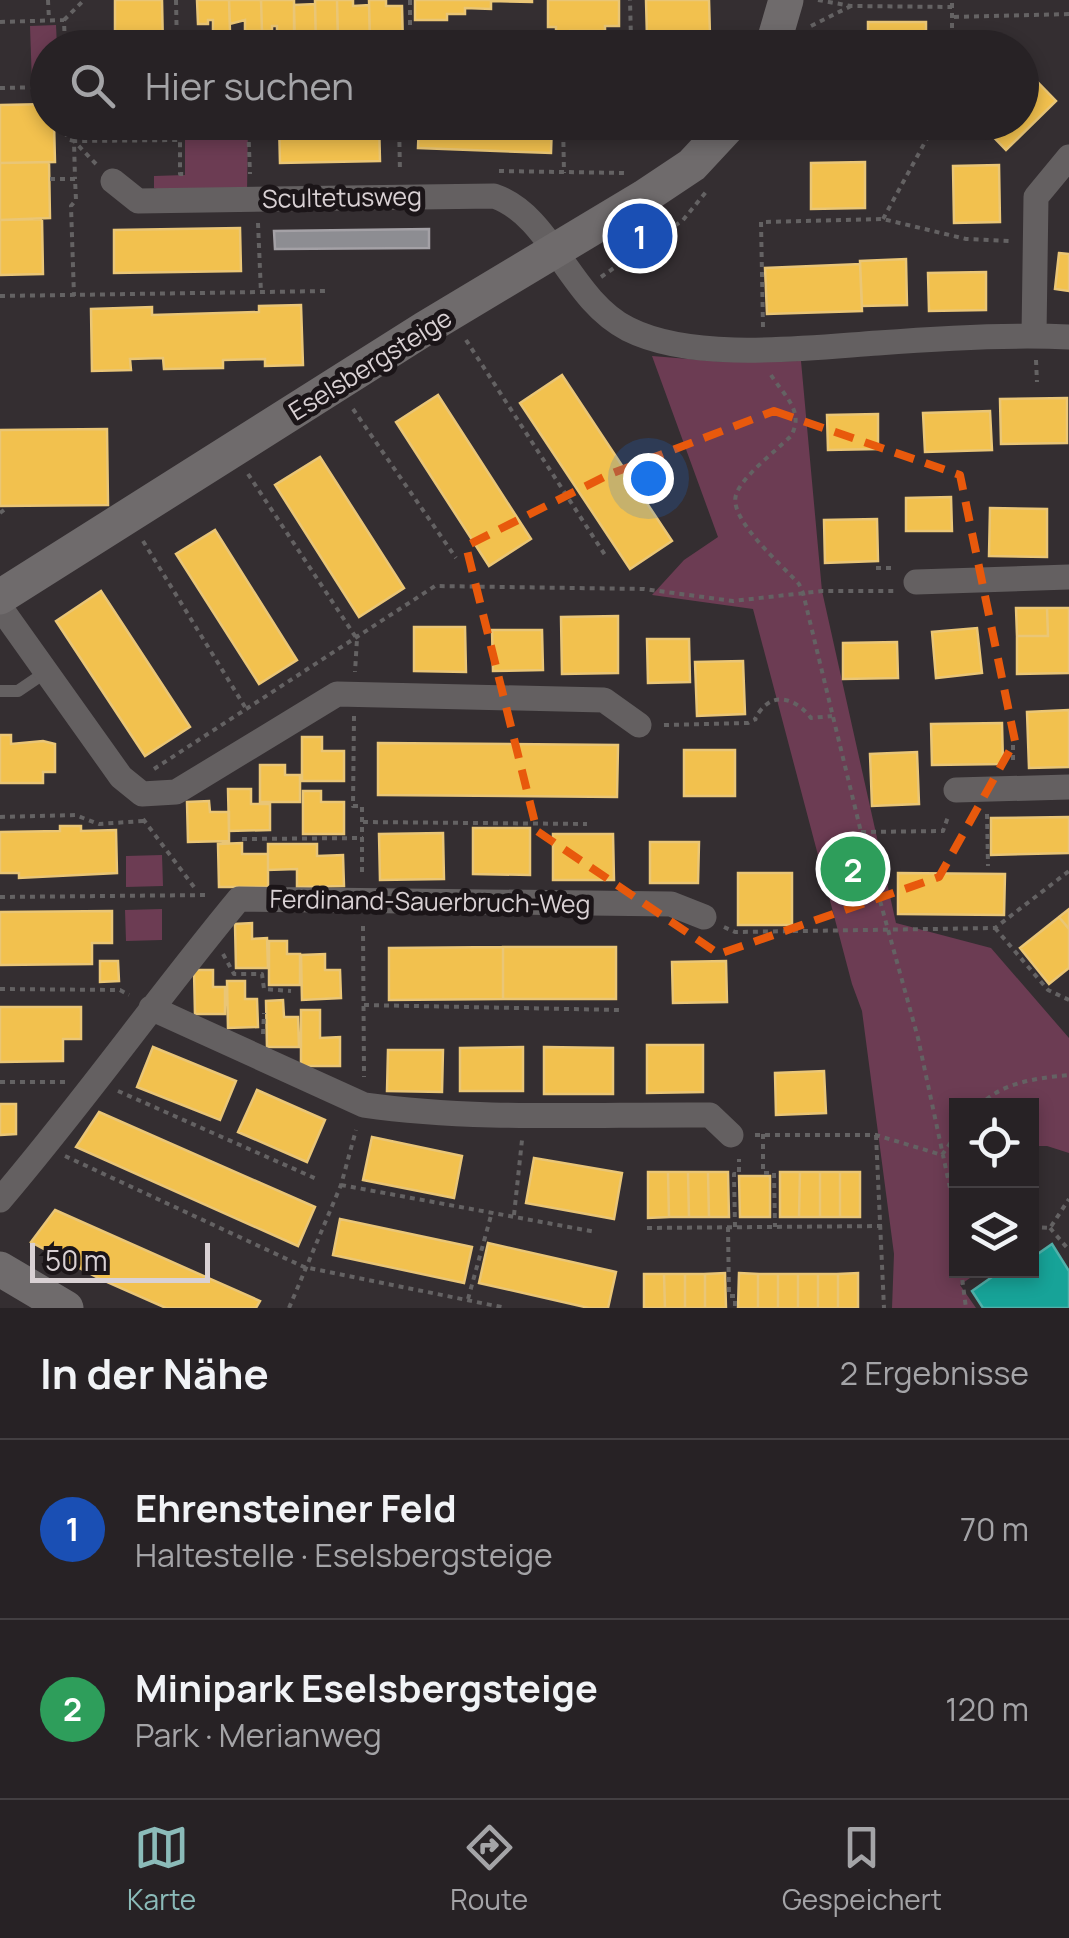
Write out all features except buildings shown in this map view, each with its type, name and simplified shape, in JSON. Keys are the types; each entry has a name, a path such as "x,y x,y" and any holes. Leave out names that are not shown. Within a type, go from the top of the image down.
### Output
{"street":[{"path":"777,30 786,0"},
{"name":"Eselsbergsteige","path":"0,598 692,164 715,140"},
{"path":"1034,336 1036,197 1069,157"},
{"name":"Scultetusweg","path":"113,181 138,200 254,186 494,196 513,203 530,218 581,289 624,327 648,338 728,349 764,349 1069,337"},
{"path":"916,582 1069,577"},
{"path":"0,607 120,777 142,794 176,792 337,694 604,700 639,725"},
{"path":"956,790 1069,787"},
{"name":"Ferdinand-Sauerbruch-Weg","path":"0,1200 98,1083 239,899 671,904 704,918"},
{"path":"152,1008 364,1105 510,1114 710,1115 735,1145"},
{"path":"0,1269 66,1308"}],"lane":[{"path":"0,691 18,691 46,672"}],"path":[{"path":"48,0 49,20"},
{"path":"0,22 64,20 84,0"},
{"path":"176,0 177,30"},
{"path":"410,0 410,30"},
{"path":"630,0 631,30"},
{"path":"818,0 851,6 952,4 953,30"},
{"path":"810,26 851,6"},
{"path":"954,18 1069,14"},
{"path":"64,20 64,30"},
{"path":"1,88 30,88"},
{"path":"70,140 180,140 180,174"},
{"path":"250,140 261,293"},
{"path":"399,140 400,175"},
{"path":"563,140 564,173"},
{"path":"883,219 926,140"},
{"path":"74,141 74,296"},
{"path":"74,141 113,181"},
{"path":"540,172 623,172"},
{"path":"50,178 75,178"},
{"path":"581,289 684,220 706,192"},
{"path":"950,1188 918,1038 861,832 804,593 744,524 735,498 743,483 796,427 796,412 766,366 761,222 883,219 966,239 1034,242"},
{"path":"0,296 328,291"},
{"path":"449,314 605,555"},
{"path":"336,384 456,558"},
{"path":"232,450 357,639 353,806 362,806 363,822 364,1105 340,1186 289,1308"},
{"path":"128,515 246,709"},
{"path":"132,788 150,772 435,586 644,590 743,601 804,593 896,591 916,582"},
{"path":"639,725 748,724 770,703 786,698 801,704 811,718 834,716"},
{"path":"986,789 988,866"},
{"path":"861,832 943,831 956,790"},
{"path":"0,817 75,816 99,824 143,822 199,894"},
{"path":"363,822 587,824"},
{"path":"242,839 363,838"},
{"path":"704,918 735,932 995,928 1069,871"},
{"path":"0,897 199,894 239,899"},
{"path":"995,928 1048,990 1069,1000"},
{"path":"211,932 234,974 262,974 264,989 292,990"},
{"path":"0,989 120,990 152,1008"},
{"path":"364,1005 620,1010"},
{"path":"991,1098 1028,1080 1069,1076"},
{"path":"0,1082 64,1082"},
{"path":"98,1083 319,1180"},
{"path":"735,1308 735,1296 728,1296 734,1174 739,1174 735,1145 763,1134 876,1134 942,1155"},
{"path":"763,1134 763,1173 774,1173 775,1227"},
{"path":"876,1134 884,1308"},
{"path":"942,1155 949,1145"},
{"path":"45,1147 304,1268 506,1308"},
{"path":"514,1217 521,1158"},
{"path":"340,1186 596,1232"},
{"path":"1050,1228 1069,1199"},
{"path":"467,1301 492,1212"},
{"path":"647,1228 882,1226"},
{"path":"1039,1227 1050,1228 1069,1250"},
{"path":"962,1278 966,1308"}],"highlighted area":[{"path":"774,411 960,475 1015,741 939,877 719,954 537,831 466,546 608,475"}],"shaded area":[{"path":"56,25 56,30 30,30 30,26"},
{"path":"185,140 248,140 247,193 175,194 154,188 154,176 185,175"},
{"path":"652,356 726,362 801,361 822,591 896,923 991,948 1069,1038 1069,1153 1039,1146 1039,1098 949,1098 949,1278 970,1278 960,1285 976,1308 892,1308 894,1254 862,1011 753,609 652,595 684,560 718,537"},
{"path":"162,855 163,886 126,887 126,856"},
{"path":"162,909 162,940 126,941 125,910"}],"place":[{"name":"Ehrensteiner Feld","path":"640,236"},
{"name":"Minipark Eselsbergsteige","path":"853,869"}]}
